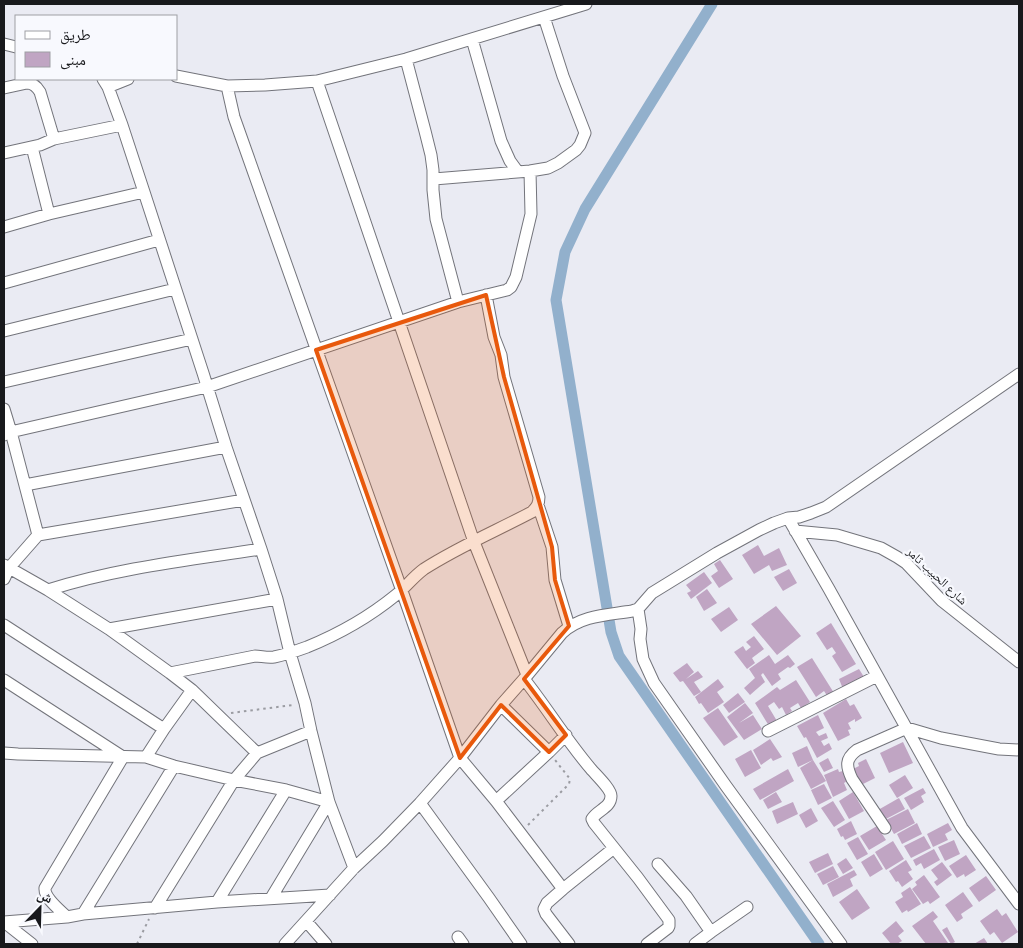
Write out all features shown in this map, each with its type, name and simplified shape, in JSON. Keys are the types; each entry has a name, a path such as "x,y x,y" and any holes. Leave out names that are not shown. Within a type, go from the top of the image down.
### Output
{"street":[{"path":"178,76 227,86 317,81 406,60 586,4"},
{"path":"434,179 524,172 548,168 576,150 580,145 584,133 544,17"},
{"path":"6,433 207,387 400,321 458,302 507,290 511,287 516,276 531,214 524,172 510,161 501,141 472,39"},
{"path":"406,60 425,131 433,170 436,219 458,302"},
{"path":"122,80 106,83 122,125 261,549 305,703 329,802 354,868"},
{"path":"317,81 474,542 525,677 587,764 611,792 610,803 592,819 669,920 668,928 647,944"},
{"path":"4,88 27,83 36,86 40,92 54,139"},
{"path":"227,86 234,117 460,758 496,801 563,889"},
{"path":"4,153 54,139 122,125"},
{"path":"32,146 49,214"},
{"path":"4,227 49,214 144,192"},
{"path":"4,283 159,240"},
{"path":"4,331 175,290"},
{"path":"486,295 494,337 501,355 504,377 539,498 538,505 552,547 554,580 569,626"},
{"path":"4,382 192,339"},
{"path":"285,944 354,868 420,803 460,758 501,705 569,626 580,620 635,610 652,593 759,530 788,518 811,514 826,507 1019,374"},
{"path":"4,409 6,433 25,485 38,536"},
{"path":"25,485 226,447"},
{"path":"244,500 38,536 5,571 48,590 109,629 170,673 192,690 257,753"},
{"path":"170,673 255,656 271,657 290,653 324,640 378,610 402,591 411,579 420,572 450,554 532,512 538,505"},
{"path":"788,518 962,828 1019,904"},
{"name":"شارع الحبيب ثامر","path":"795,531 837,535 881,548 906,563 942,601 1019,661"},
{"path":"48,590 83,579 149,566 261,549"},
{"path":"109,629 276,599"},
{"path":"635,610 641,629 642,653 654,683 841,944"},
{"path":"4,625 164,729"},
{"path":"768,731 876,676"},
{"path":"4,680 123,757"},
{"path":"146,757 192,690"},
{"path":"501,705 549,752"},
{"path":"885,828 848,771 847,762 852,753 857,750 907,728 941,738 999,749 1019,750"},
{"path":"155,908 234,780 257,753 311,731"},
{"path":"496,801 566,735"},
{"path":"4,745 18,754"},
{"path":"4,753 146,757 174,766 286,790 329,802"},
{"path":"67,918 47,897 44,892 45,888 123,757"},
{"path":"83,914 174,766"},
{"path":"217,902 286,790"},
{"path":"271,898 329,802"},
{"path":"420,803 521,944"},
{"path":"569,944 544,909 547,903 563,889 614,848"},
{"path":"658,864 682,891 711,932"},
{"path":"4,922 67,918 83,914 217,902 330,895"},
{"path":"695,944 747,907"},
{"path":"4,922 32,944"},
{"path":"306,922 326,944"}],"path":[{"path":"218,715 305,703"},
{"path":"520,832 570,782 570,779 549,752"},
{"path":"137,944 155,908"}],"highlighted area":[{"path":"486,295 504,377 552,547 555,580 569,626 524,679 566,735 549,752 501,705 460,758 316,350"}],"building":[{"path":"758,545 764,556 779,548 787,565 772,571 769,565 754,574 742,555"},
{"path":"720,560 733,579 719,588 711,576 718,571 714,564"},
{"path":"789,569 797,583 783,591 774,577"},
{"path":"704,572 712,583 691,599 687,593 691,591 686,585"},
{"path":"707,589 717,603 704,611 696,597"},
{"path":"776,606 801,636 777,655 751,624"},
{"path":"729,607 738,620 721,632 711,619"},
{"path":"831,623 856,664 842,672 832,656 836,653 832,647 827,650 816,633"},
{"path":"754,636 764,649 752,658 755,663 747,669 734,652 743,646 746,651 751,647 746,642"},
{"path":"769,655 775,664 788,655 795,664 778,674 781,679 772,686 763,673 761,675 765,682 750,695 744,688 755,678 749,669"},
{"path":"812,658 834,693 828,697 824,691 816,697 797,667"},
{"path":"687,663 694,672 686,679 698,671 703,677 694,682 701,692 694,696 683,681 680,682 673,673"},
{"path":"859,669 864,677 843,689 839,679"},
{"path":"718,679 724,687 717,692 724,702 708,713 695,697"},
{"path":"796,680 810,702 801,708 798,703 790,708 792,711 786,715 782,707 779,709 774,702 768,706 777,721 769,726 755,703 777,687 780,690"},
{"path":"738,693 745,702 729,713 723,705"},
{"path":"846,699 850,706 854,704 862,718 848,723 851,729 848,730 850,735 838,741 823,713"},
{"path":"745,703 753,713 739,723 753,715 762,729 744,740 727,717"},
{"path":"718,708 738,737 724,746 703,718"},
{"path":"818,715 824,728 816,732 819,736 826,733 828,738 821,741 824,746 829,743 832,749 817,758 806,737 804,738 797,726"},
{"path":"770,739 782,757 773,761 771,758 761,765 753,750"},
{"path":"903,742 913,763 889,773 880,753"},
{"path":"807,746 813,760 798,767 792,753"},
{"path":"751,750 761,768 745,777 735,759"},
{"path":"828,758 833,768 824,772 819,763"},
{"path":"866,759 875,778 859,786 851,770 859,766 858,763"},
{"path":"813,760 826,781 811,789 800,768"},
{"path":"788,769 794,781 760,800 753,789"},
{"path":"838,769 839,772 843,771 846,777 847,781 844,783 847,790 833,797 824,775"},
{"path":"905,775 913,788 897,798 889,785"},
{"path":"824,784 832,798 818,805 811,790"},
{"path":"923,788 926,793 921,796 924,802 911,810 904,798"},
{"path":"776,792 782,802 768,809 763,800"},
{"path":"853,792 864,811 849,819 839,801"},
{"path":"899,798 905,809 884,820 878,810"},
{"path":"833,801 845,820 834,827 821,808"},
{"path":"793,802 798,814 777,824 772,811"},
{"path":"811,808 818,821 806,828 799,815"},
{"path":"908,809 915,823 894,834 886,820"},
{"path":"851,821 857,834 845,840 837,829"},
{"path":"917,823 922,834 902,844 897,834"},
{"path":"948,823 952,830 945,834 948,840 933,847 927,834"},
{"path":"877,826 886,840 869,850 860,836"},
{"path":"924,836 931,848 911,858 904,846"},
{"path":"858,837 868,854 857,860 847,843"},
{"path":"954,840 960,854 945,861 938,847"},
{"path":"893,841 904,859 886,870 875,852"},
{"path":"934,849 940,860 924,869 921,863 916,866 913,860"},
{"path":"828,853 833,864 815,873 809,862"},
{"path":"874,854 883,869 870,877 861,862"},
{"path":"966,855 976,870 965,877 964,874 957,878 949,866"},
{"path":"846,858 853,868 843,874 837,864"},
{"path":"906,860 912,870 908,872 913,879 902,887 898,881 896,882 889,871"},
{"path":"942,862 952,875 937,886 934,882 938,879 931,870"},
{"path":"833,866 839,877 823,885 817,874"},
{"path":"854,870 857,875 850,879 853,886 833,897 827,884"},
{"path":"924,875 940,897 930,904 928,901 923,904 912,889 917,885 915,882"},
{"path":"986,876 996,890 979,902 969,888"},
{"path":"910,887 921,904 908,912 907,910 902,913 895,902 903,897 901,893"},
{"path":"857,889 870,908 852,920 839,902"},
{"path":"963,892 973,906 961,914 963,918 957,922 945,905"},
{"path":"997,909 1002,916 1006,913 1018,932 1002,943 994,932 990,935 980,921"},
{"path":"933,911 938,917 933,921 948,943 946,944 926,944 912,926"},
{"path":"896,921 904,931 898,936 902,941 897,944 891,944 882,933"},
{"path":"947,927 955,942 951,944 942,930"},
{"path":"984,938 988,944 974,944"}],"waterway":[{"path":"712,4 585,209 565,252 556,300 611,632 619,656 819,944"}]}
